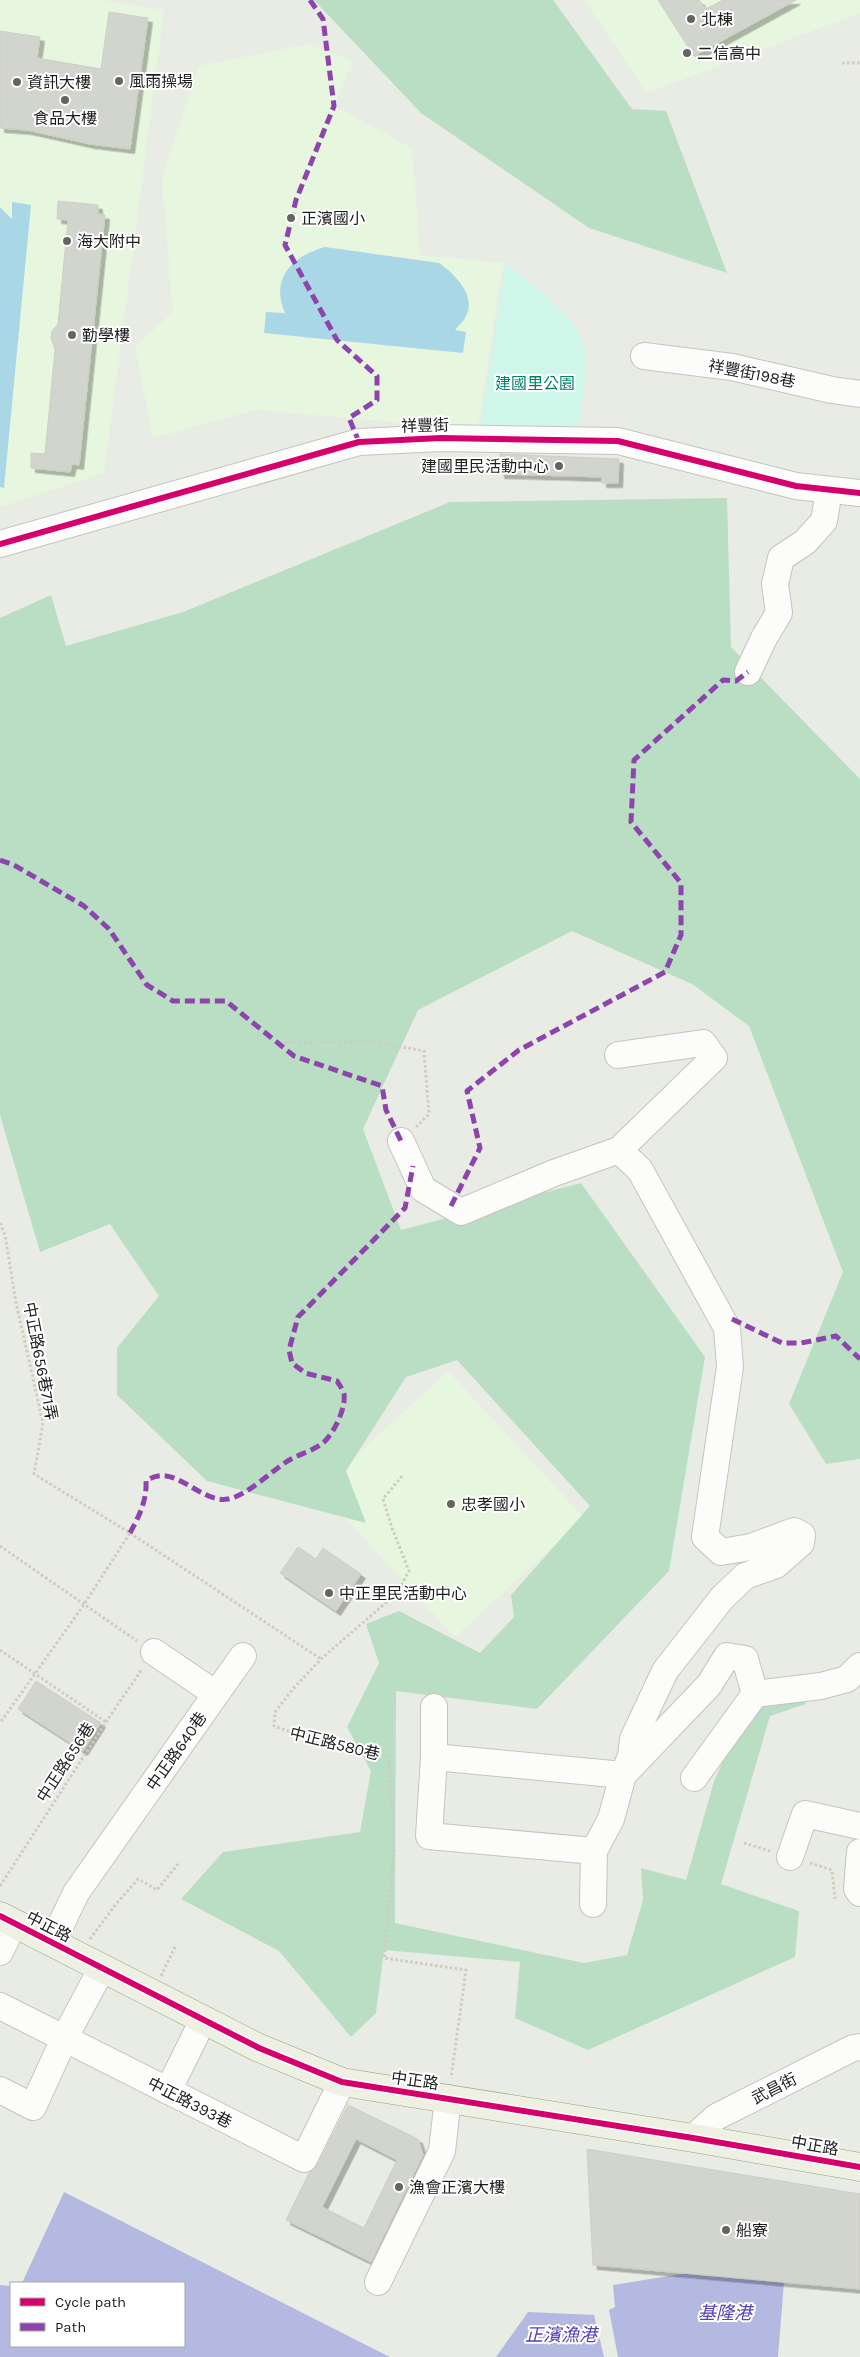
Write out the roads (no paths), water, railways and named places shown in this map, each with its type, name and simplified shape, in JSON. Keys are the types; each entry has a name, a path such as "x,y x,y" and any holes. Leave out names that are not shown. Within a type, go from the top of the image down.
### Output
{"main road":[{"name":"中正路","path":"7,1920 287,2061 342,2082 693,2138 860,2167"}],"street":[{"name":"祥豐街198巷","path":"644,356 732,367 832,390 860,394"},
{"name":"祥豐街","path":"0,544 359,442 441,438 618,441 796,486 860,493"},
{"path":"748,672 779,612 775,584 781,558 805,542 824,521 829,490"},
{"path":"401,1141 423,1189 461,1212 554,1173 619,1150 714,1058 703,1043 618,1055"},
{"path":"593,1904 594,1851 611,1819 623,1776 631,1756 633,1740 665,1671 722,1598 745,1576 776,1564 801,1543 802,1535 794,1531 751,1547 721,1552 705,1537 730,1367 727,1328 640,1170 619,1150"},
{"name":"中正路640巷","path":"52,1943 76,1893 216,1694 154,1652"},
{"path":"216,1694 243,1656"},
{"path":"623,1776 709,1685 727,1656 745,1659 756,1694"},
{"path":"694,1778 756,1694 821,1686 847,1680 860,1666"},
{"path":"434,1707 434,1757 429,1836 594,1851"},
{"path":"434,1757 623,1776"},
{"path":"790,1858 805,1814 860,1826"},
{"path":"860,1852 857,1889 860,1893"},
{"path":"0,1952 7,1920"},
{"path":"0,2090 32,2107 64,2038 102,1968"},
{"name":"中正路393巷","path":"0,2006 304,2159 342,2082"},
{"path":"168,2091 203,2020"},
{"name":"武昌街","path":"693,2138 716,2118 853,2048 860,2047"},
{"path":"378,2282 442,2151 448,2098"}],"water":[{"path":"64,2192 390,2357 0,2357 0,2285 10,2286 10,2347 185,2347 185,2282 22,2282"},
{"name":"基隆港","path":"725,2267 784,2282 778,2357 618,2357 609,2310 615,2307 613,2285"},
{"name":"正濱漁港","path":"528,2312 594,2315 604,2357 496,2357"}],"place":[{"name":"北棟","path":"691,19"},
{"name":"二信高中","path":"687,53"},
{"name":"風雨操場","path":"119,81"},
{"name":"資訊大樓","path":"17,82"},
{"name":"食品大樓","path":"65,100"},
{"name":"正濱國小","path":"291,218"},
{"name":"海大附中","path":"67,241"},
{"name":"勤學樓","path":"72,335"},
{"name":"建國里民活動中心","path":"559,466"},
{"name":"忠孝國小","path":"451,1504"},
{"name":"中正里民活動中心","path":"329,1593"},
{"name":"漁會正濱大樓","path":"399,2187"},
{"name":"船寮","path":"726,2230"}],"park label":[{"name":"建國里公園","path":"535,383"}]}
